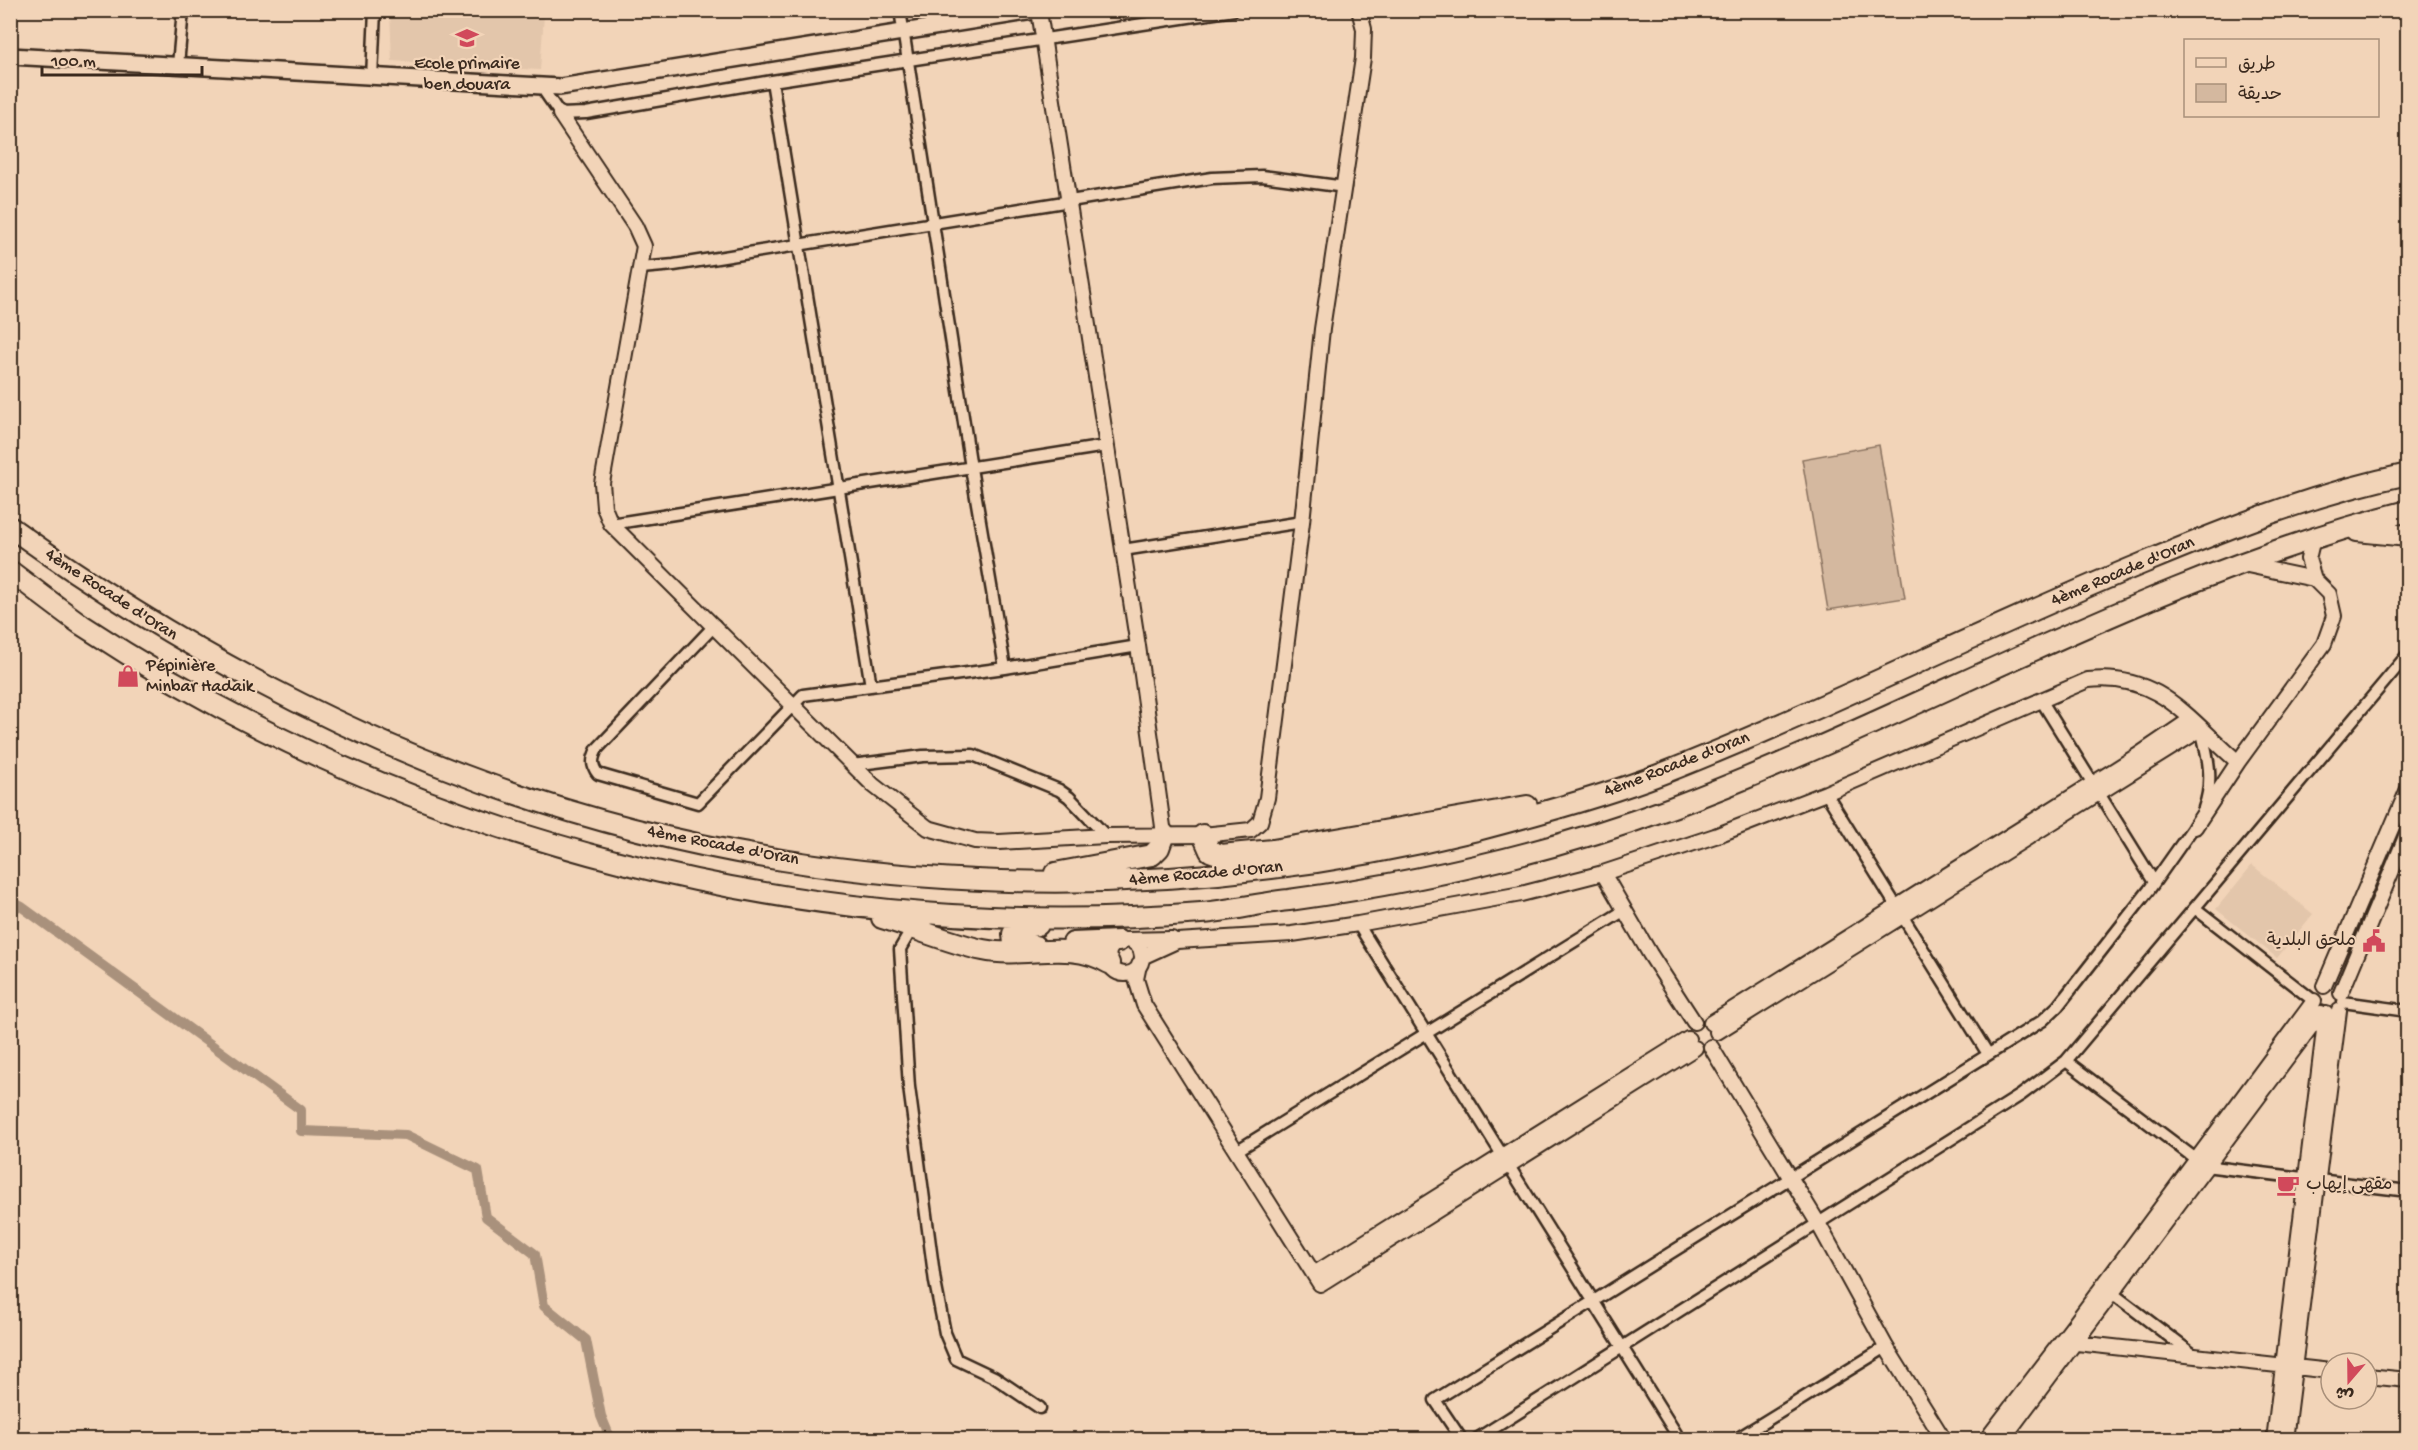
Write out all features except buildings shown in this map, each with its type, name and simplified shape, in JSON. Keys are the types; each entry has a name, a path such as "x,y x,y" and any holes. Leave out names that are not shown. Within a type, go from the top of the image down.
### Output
{"highway":[{"name":"4ème Rocade d'Oran","path":"10,527 146,619 253,680 370,736 476,780 591,817 739,852 908,876 1004,881 1123,882 1249,872 1321,862 1447,837 1600,795 1770,729 1981,632 2238,524 2344,488 2408,474"},
{"name":"4ème Rocade d'Oran","path":"10,571 79,623 205,697 276,735 474,818 596,857 735,889 834,904 962,916 1074,919 1211,912 1347,892 1496,861 1618,827 1796,759 2107,618 2239,564 2317,536 2408,511"},
{"path":"2317,536 2377,531 2408,536"},
{"path":"1203,835 1210,851 1221,855 1273,850 1469,814 1600,795"},
{"path":"1004,881 1139,859 1155,853 1164,834"},
{"path":"834,904 984,950 1003,953 1077,950 1112,967"},
{"path":"1074,919 1020,928 1015,930 1012,939 1018,946 1026,947 1121,941"}],"main road":[{"path":"10,56 542,88 572,86 1039,11"}],"street":[{"path":"178,65 183,10"},
{"path":"372,78 375,10"},
{"path":"900,10 971,468 1005,668"},
{"path":"560,114 604,111 772,81 908,62 1234,10"},
{"path":"542,88 642,239 644,246 603,483 604,507 611,524 716,625 852,765 908,814 928,828 975,841 999,842 1164,834 1203,835 1251,830 1260,822 1264,812 1302,522 1322,329 1363,58 1364,28 1359,10"},
{"path":"1039,11 1138,646 1164,834"},
{"path":"772,81 871,686"},
{"path":"641,268 1235,176 1262,176 1345,186"},
{"path":"611,524 1106,446"},
{"path":"1123,550 1302,522"},
{"path":"1462,1440 1435,1400 2042,1020 2058,1006 2195,827 2238,762 2331,632 2334,616 2333,604 2329,594 2314,579 2308,559 2317,536"},
{"path":"2239,564 2314,579"},
{"path":"716,625 597,749 593,759 593,768 598,774 698,803 803,695 1005,668 1138,646"},
{"path":"1475,1440 2021,1095 2066,1061 2408,654"},
{"path":"1144,1005 1132,995 1112,967 1108,952 1121,941 1292,934 1521,894 1603,873 1715,836 1826,793 2088,680 2108,678 2146,685 2163,695 2238,762"},
{"path":"2041,700 2094,789 2154,882"},
{"path":"1714,1027 1899,913 2195,724"},
{"path":"2195,724 2208,760 2210,788 2195,827"},
{"path":"852,765 923,756 973,755 1059,790 1086,813 1107,836"},
{"path":"2331,1006 2317,992 2324,986 2408,789"},
{"path":"1826,793 1988,1054"},
{"path":"2002,1440 2200,1162 2331,1006 2407,832 2392,826"},
{"path":"1603,873 1694,1022"},
{"path":"2196,909 2331,1006 2408,1011"},
{"path":"1238,1150 1624,910"},
{"path":"1358,924 1680,1440"},
{"path":"913,927 900,948 909,1087 935,1282 945,1333 956,1359 994,1377 1040,1408"},
{"path":"1112,967 1131,973 1141,961 1177,940"},
{"path":"1121,941 1134,943 1141,961 1136,979 1144,1005 1238,1150 1317,1279 1691,1043"},
{"path":"2285,1440 2290,1367 2331,1006"},
{"path":"1702,1020 1714,1027 1716,1041 1711,1047 1703,1050 1691,1043 1688,1030 1694,1022 1702,1020"},
{"path":"1711,1047 1818,1223 1886,1347 1944,1440"},
{"path":"2066,1061 2200,1162 2408,1191"},
{"path":"1986,1440 2112,1293 2200,1162"},
{"path":"2112,1293 2195,1356"},
{"path":"2072,1339 2319,1370"},
{"path":"1734,1440 1886,1347"},
{"path":"2274,1440 2290,1367"},
{"path":"2379,1377 2408,1380"}],"shaded area":[{"name":"Ecole primaire ben douara","path":"390,11 544,15 540,70 392,61"},
{"path":"2252,865 2313,914 2277,958 2216,909"}],"green space":[{"path":"1879,445 1905,598 1828,610 1802,459"}],"waterway":[{"path":"10,901 22,907 301,1110 301,1131 406,1135 478,1170 486,1217 535,1254 544,1306 586,1340 601,1416 611,1440"}],"place":[{"name":"Ecole primaire ben douara","path":"467,38"},
{"name":"Pépinière Minbar Hadaik","path":"128,676"},
{"name":"ملحق البلدية","path":"2374,941"},
{"name":"مقهى إيهاب","path":"2288,1185"}]}
